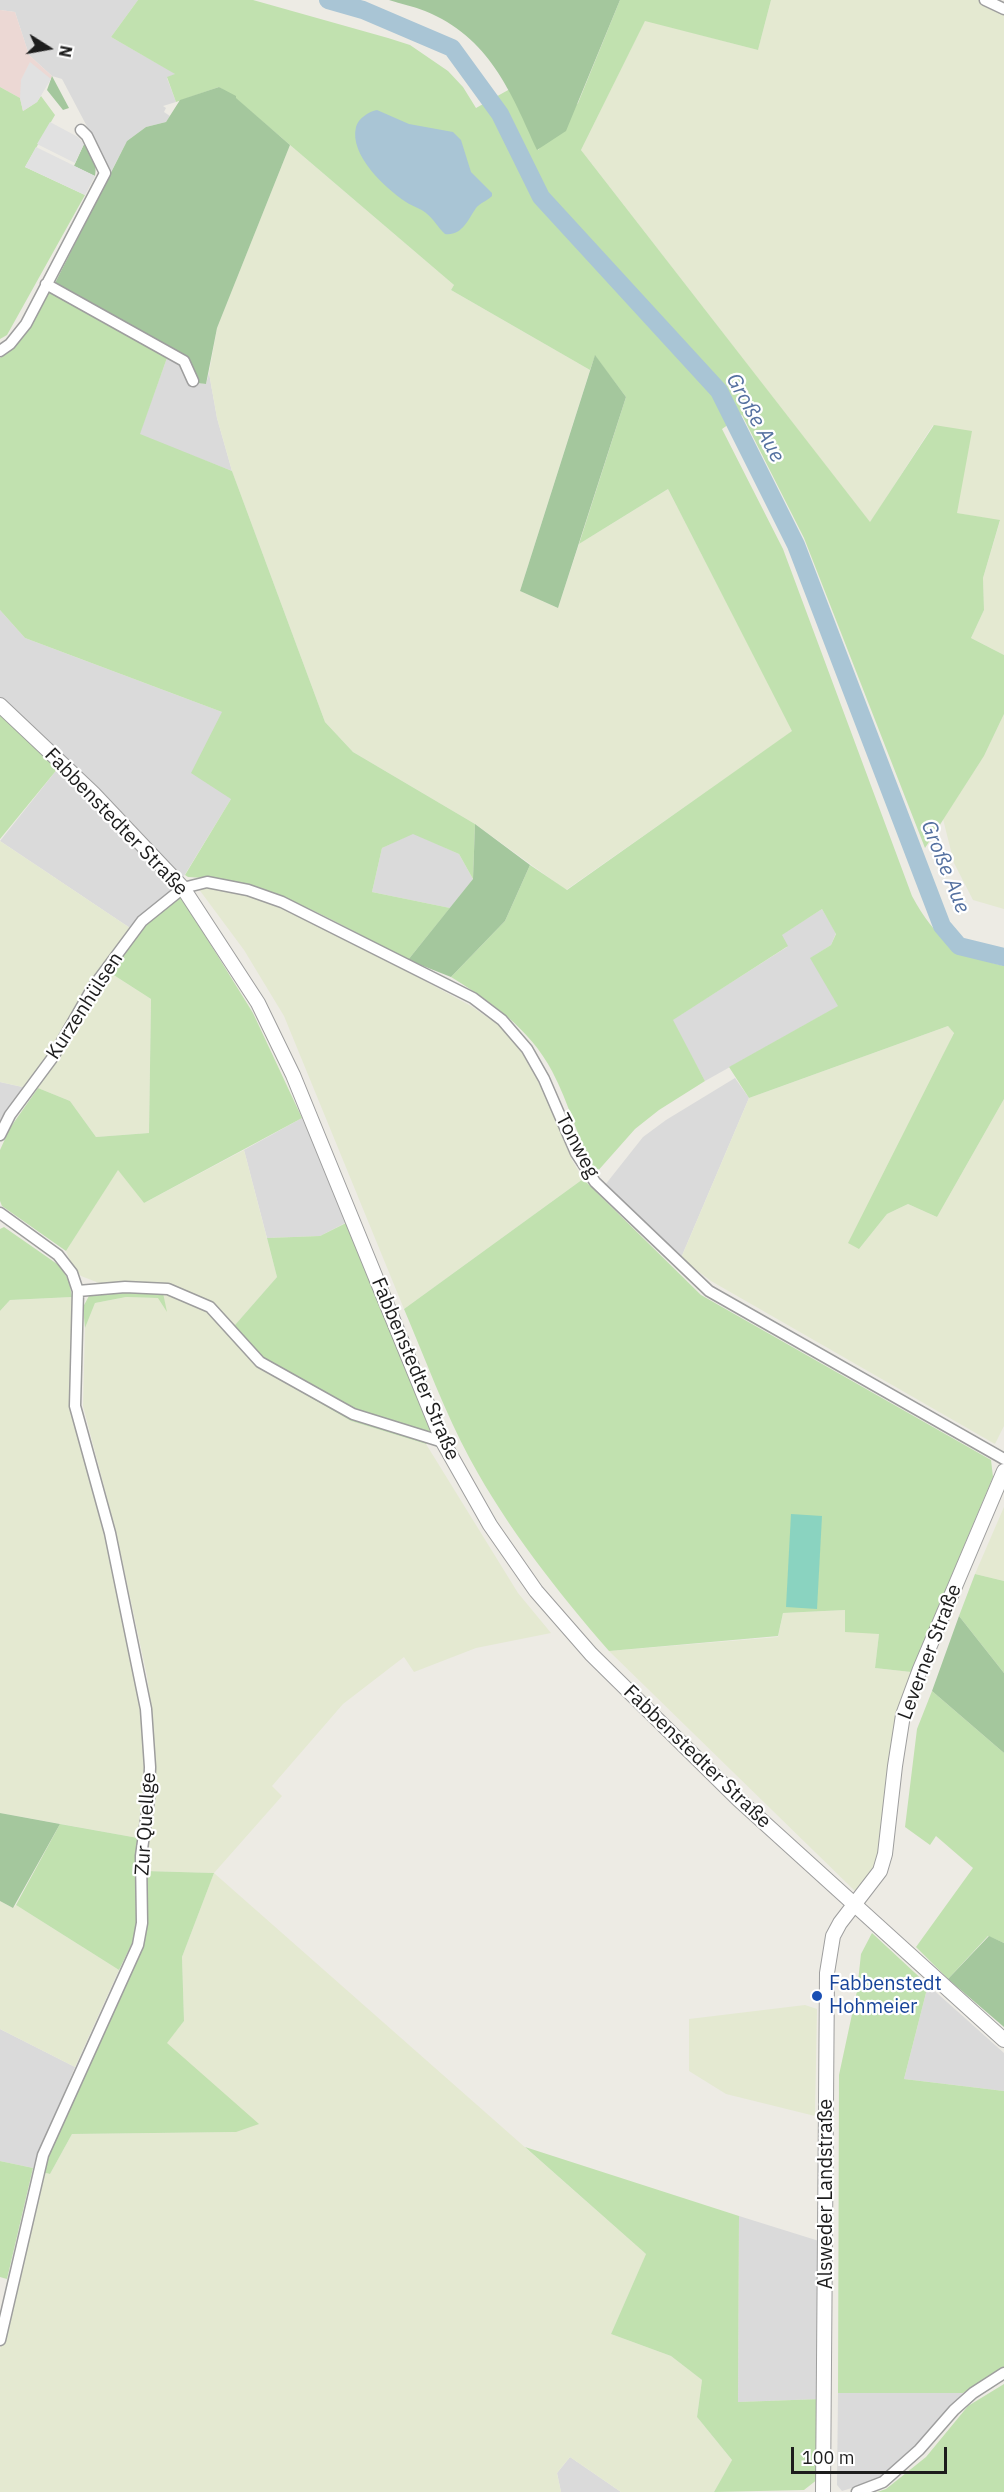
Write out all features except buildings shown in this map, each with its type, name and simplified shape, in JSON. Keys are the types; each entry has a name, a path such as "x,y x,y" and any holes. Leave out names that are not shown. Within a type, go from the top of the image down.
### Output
{"street":[{"path":"985,0 1004,9"},
{"path":"0,351 10,344 26,324 105,173 87,136 81,130"},
{"path":"46,284 184,361 193,381"},
{"name":"Fabbenstedter Straße","path":"0,705 101,801 183,888 258,1003 293,1075 443,1442 490,1525 529,1582 591,1654 738,1799 1004,2040"},
{"name":"Tonweg","path":"183,888 207,882 248,890 282,902 472,998 502,1020 527,1049 544,1079 576,1153 595,1182 676,1262 709,1291 1004,1459"},
{"name":"Kurzenhülsen","path":"0,1135 9,1115 53,1057 93,987 142,921 183,888"},
{"path":"0,1213 58,1255 72,1273 78,1291 125,1287 168,1289 210,1307 260,1362 353,1414 443,1442"},
{"name":"Zur Quellge","path":"0,2340 43,2155 138,1945 142,1923 141,1856 149,1799 150,1767 146,1709 110,1533 75,1406 78,1291"},
{"name":"Leverner Straße","path":"856,1904 880,1871 885,1854 903,1715 920,1669 1004,1471"},
{"name":"Alsweder Landstraße","path":"823,2492 827,1973 833,1936 840,1923 856,1904"},
{"path":"857,2492 883,2482 919,2450 954,2410 973,2393 1004,2373"}],"shaded area":[{"path":"0,0 138,0 111,37 176,74 167,78 176,102 163,106 166,108 164,112 170,116 166,122 146,127 127,141 111,172 62,79 52,76 29,55 15,12 0,10"},
{"path":"0,10 15,12 29,55 52,76 37,102 23,111 20,98 0,87"},
{"path":"30,62 51,79 37,102 23,111 20,98 21,80"},
{"path":"50,122 78,137 84,144 75,163 37,144"},
{"path":"36,147 95,176 85,195 25,167"},
{"path":"168,355 182,363 197,383 206,384 209,373 217,418 232,471 139,435"},
{"path":"0,610 25,638 222,712 231,799 176,889 130,928 0,841 59,767 0,710"},
{"path":"413,833 459,854 473,879 450,908 372,892 382,848"},
{"path":"822,909 836,933 831,945 811,958 839,1006 705,1081 672,1020 787,947 781,935"},
{"path":"735,1078 749,1098 681,1258 605,1185 643,1137 666,1120"},
{"path":"0,1082 27,1088 0,1129"},
{"path":"302,1118 349,1221 320,1236 267,1238 244,1150"},
{"path":"928,1985 1004,2053 1004,2091 904,2079"},
{"path":"0,2029 75,2067 33,2168 0,2161"},
{"path":"739,2216 819,2241 821,2399 738,2402"},
{"path":"838,2393 963,2393 916,2447 881,2479 842,2491 837,2485"},
{"path":"570,2457 621,2492 561,2492 557,2473"}],"green space":[{"path":"138,0 253,0 410,45 448,71 463,87 476,108 510,89 538,150 578,103 620,0 771,0 758,50 645,21 581,150 870,522 934,425 972,431 957,513 1000,520 983,578 984,610 971,638 1004,655 1004,714 984,756 925,848 804,538 742,415 722,429 783,549 912,896 930,924 949,943 973,956 1004,966 1004,1099 937,1217 908,1204 887,1214 859,1249 848,1243 954,1033 948,1026 749,1098 729,1067 838,1006 810,958 831,945 836,934 822,909 782,935 788,946 673,1020 705,1081 659,1110 635,1129 596,1173 558,1083 543,1056 508,1017 451,977 505,921 530,865 567,890 792,731 668,489 579,544 626,397 595,356 590,370 451,290 454,285 235,98 219,87 176,102 167,77 175,74 111,37"},
{"path":"389,0 620,0 566,131 537,150 507,87 482,51 447,22 420,9"},
{"path":"771,0 982,0 1004,10 1004,655 971,638 984,610 983,578 1000,521 957,513 933,425 870,523 581,150 645,20 758,50"},
{"path":"52,76 69,108 63,110 47,90"},
{"path":"0,87 20,98 23,111 37,102 41,96 55,115 25,167 85,195 7,335 0,339"},
{"path":"219,87 236,96 290,145 217,328 206,384 197,383 187,360 54,285 127,141 146,127 166,122 180,100"},
{"path":"84,144 94,158 95,176 74,166"},
{"path":"290,145 454,285 451,290 590,370 520,591 558,608 579,544 668,489 793,731 566,890 475,824 353,752 325,722 232,471 217,418 209,373 217,328"},
{"path":"50,289 168,355 140,434 232,471 325,722 353,752 475,824 473,879 459,854 413,834 382,848 372,892 450,908 408,960 329,918 276,895 248,886 185,875 231,799 191,773 222,712 25,638 0,610 0,358 24,335"},
{"path":"595,355 626,397 558,608 520,591"},
{"path":"0,710 59,767 0,839"},
{"path":"1004,714 1004,909 973,900 954,863 943,819 984,756"},
{"path":"475,824 530,865 505,921 451,977 408,960 473,879"},
{"path":"0,841 130,928 27,1088 0,1082"},
{"path":"198,888 246,895 282,909 388,961 471,1006 500,1026 523,1053 540,1082 572,1160 583,1179 404,1309 284,1016 244,950"},
{"path":"180,895 253,1013 302,1118 144,1203 118,1170 66,1251 2,1206 0,1201 0,1150 10,1128 38,1088 70,1101 96,1137 149,1133 151,999 109,972 147,924"},
{"path":"109,972 151,999 149,1133 96,1137 70,1101 38,1088"},
{"path":"948,1026 954,1032 859,1249 887,1214 908,1204 937,1217 1004,1099 1004,1426 995,1444 711,1281 681,1258 749,1098"},
{"path":"244,1150 277,1277 228,1333 257,1364 275,1377 351,1421 426,1444 518,1593 551,1633 476,1648 414,1672 404,1657 343,1704 272,1786 282,1796 214,1873 145,1871 151,1709 147,1676 116,1533 83,1406 85,1328 95,1303 126,1297 158,1298 158,1286 99,1283 81,1276 72,1265 66,1251 118,1169 144,1203"},
{"path":"583,1179 701,1295 991,1460 993,1477 911,1672 875,1668 879,1634 845,1632 845,1610 783,1613 778,1636 609,1651 552,1582 500,1510 461,1441 404,1309"},
{"path":"348,1222 433,1433 426,1444 351,1421 275,1377 257,1364 228,1333 277,1277 267,1238 320,1236"},
{"path":"4,1227 60,1266 69,1281 72,1297 10,1300 0,1311 0,1229"},
{"path":"125,1290 163,1293 167,1312 158,1298 126,1297 95,1303 85,1328 83,1307 90,1294"},
{"path":"72,1297 72,1410 106,1536 142,1714 145,1768 138,1838 0,1813 0,1311 10,1300"},
{"path":"1004,1507 1004,1581 975,1574"},
{"path":"791,1514 822,1516 817,1609 786,1607"},
{"path":"975,1574 1004,1581 1004,1673 959,1616"},
{"path":"845,1610 879,1634 875,1668 911,1672 897,1714 876,1866 856,1892 609,1651 778,1637 783,1613"},
{"path":"959,1616 1004,1673 1004,1753 932,1691"},
{"path":"932,1691 1004,1753 1004,1943 988,1936 948,1979 916,1947 973,1868 936,1836 930,1845 905,1827 917,1729"},
{"path":"0,1813 60,1824 13,1908 0,1901"},
{"path":"60,1824 138,1838 137,1915 134,1939 119,1970 16,1905"},
{"path":"145,1871 214,1873 182,1957 184,2021 167,2043 259,2124 236,2132 72,2134 50,2174 42,2172 45,2157 141,1946"},
{"path":"214,1873 646,2254 611,2334 671,2356 702,2380 697,2417 732,2460 714,2492 621,2492 570,2457 557,2473 561,2492 0,2492 0,2350 42,2172 50,2174 72,2134 236,2132 166,2043 184,2021 182,1957"},
{"path":"0,1901 13,1908 16,1905 119,1970 75,2067 0,2029"},
{"path":"872,1933 928,1985 904,2079 1004,2091 1004,2367 963,2393 838,2393 839,2075 857,1991 861,1954"},
{"path":"989,1936 1004,1943 1004,2027 948,1979"},
{"path":"805,2005 817,2009 815,2116 726,2094 689,2071 689,2019"},
{"path":"525,2147 739,2216 738,2402 821,2399 818,2479 804,2490 714,2492 732,2460 697,2417 702,2380 671,2356 611,2334 646,2254"},
{"path":"0,2161 33,2168 7,2279 0,2277"},
{"path":"1004,2384 1004,2492 877,2492 886,2489 926,2457 968,2406"}],"water":[{"path":"377,110 409,124 453,132 461,140 471,172 492,193 492,196 478,206 460,230 445,234 426,213 406,202 370,170 358,149 355,138 356,127 364,116"}],"waterway":[{"name":"Große Aue","path":"328,0 363,10 452,48 500,114 541,197 719,391 796,545 942,926 959,946 1004,957"}],"place":[{"name":"Fabbenstedt Hohmeier","path":"817,1996"}]}
